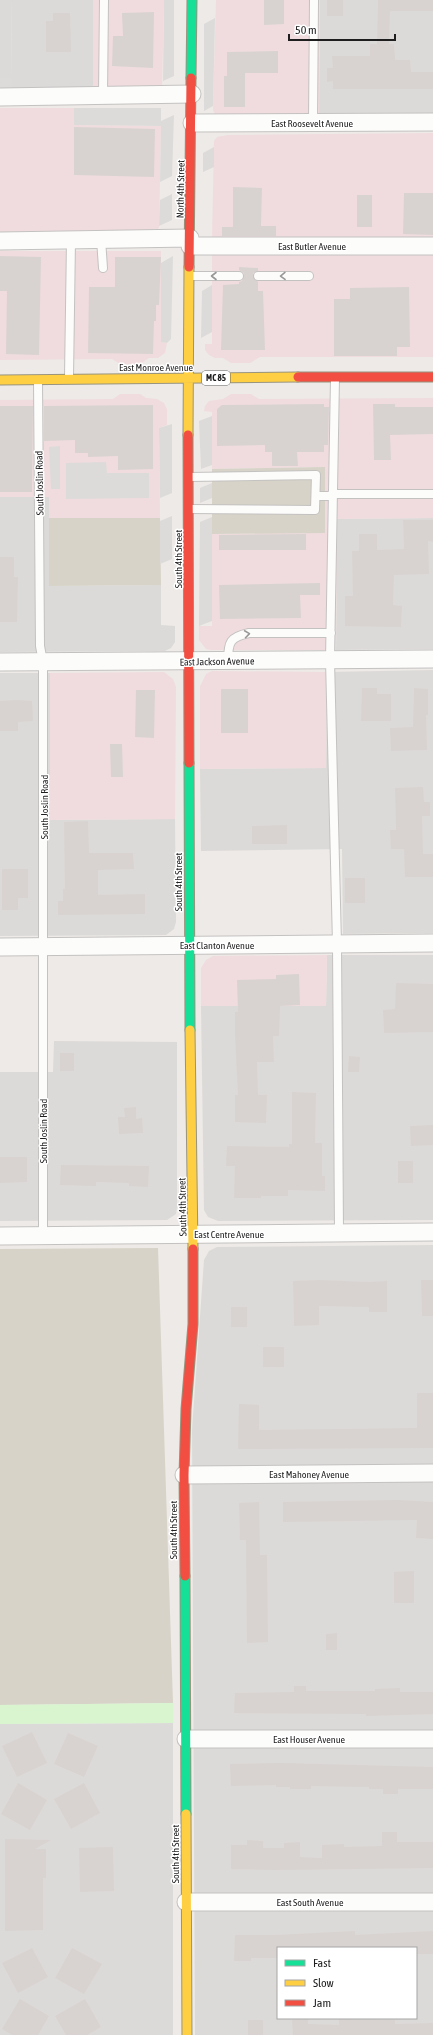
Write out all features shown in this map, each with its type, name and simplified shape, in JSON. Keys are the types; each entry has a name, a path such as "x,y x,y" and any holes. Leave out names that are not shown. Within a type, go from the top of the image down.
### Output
{"street":[{"name":"North 4th Street","path":"188,378 192,123 192,0"},
{"path":"0,97 192,94"},
{"name":"East Roosevelt Avenue","path":"192,123 433,122"},
{"name":"East Butler Avenue","path":"0,241 101,239 433,246"},
{"name":"East Monroe Avenue","path":"0,380 70,378 433,377"},
{"name":"South 4th Street","path":"187,2035 184,1475 186,1410 193,1324 189,945 188,378"},
{"name":"East Jackson Avenue","path":"0,662 189,662 433,659"},
{"name":"East Clanton Avenue","path":"0,948 433,943"},
{"name":"East Centre Avenue","path":"0,1236 433,1232"},
{"name":"East Mahoney Avenue","path":"184,1475 433,1473"},
{"name":"East Houser Avenue","path":"186,1739 433,1739"},
{"name":"East South Avenue","path":"186,1902 433,1902"}],"lane":[{"path":"104,0 104,95"},
{"path":"313,123 314,0"},
{"path":"101,239 103,268"},
{"path":"70,378 71,240"},
{"path":"190,276 239,276"},
{"path":"258,276 308,276"},
{"path":"335,378 330,660 337,944 339,1233"},
{"name":"South Joslin Road","path":"38,379 40,646 43,662 45,947 43,970 43,1235"},
{"path":"188,476 316,475 316,510 189,509"},
{"path":"316,496 433,494"},
{"path":"228,661 228,649 232,640 236,636 249,633 331,633"}],"shaded area":[{"path":"0,0 11,0 12,78 0,78"},
{"path":"11,0 93,0 93,88 12,88"},
{"path":"93,0 164,0 162,87 93,88"},
{"path":"164,0 174,0 174,76 163,81"},
{"path":"216,0 320,0 319,118 218,117 215,114 213,110"},
{"path":"320,0 433,0 433,117 319,118"},
{"path":"215,18 213,106 204,111 204,24"},
{"path":"0,78 12,78 12,88 0,88"},
{"path":"0,108 74,108 74,125 161,126 159,228 156,230 0,232"},
{"path":"74,108 161,108 161,121 174,115 172,176 160,182 161,126 74,125"},
{"path":"433,133 433,240 212,239 214,141 217,137 228,135"},
{"path":"214,147 214,167 203,172 203,153"},
{"path":"172,194 172,220 159,226 160,200"},
{"path":"0,251 161,251 161,342 167,343 165,353 158,358 149,358 140,364 120,364 112,359 0,360"},
{"path":"433,253 433,357 260,357 250,363 231,363 223,358 215,358 209,355 205,350 205,344 212,344 212,254"},
{"path":"173,256 171,339 167,343 161,342 161,263"},
{"path":"212,285 212,332 201,338 202,291"},
{"path":"120,394 140,394 146,398 157,399 164,403 167,409 167,425 159,428 160,518 49,518 49,497 0,497 0,400 113,399"},
{"path":"231,394 251,394 259,399 433,398 433,518 337,519 336,650 211,650 206,649 199,640 199,626 212,626 212,534 325,532 325,467 212,469 212,412 204,411 205,406 209,401 223,399"},
{"path":"212,416 212,465 201,469 199,421"},
{"path":"172,424 172,493 160,498 159,428"},
{"path":"60,446 60,489 51,489 49,447"},
{"path":"106,462 107,473 149,473 149,498 66,499 66,463"},
{"path":"325,467 325,533 212,534 212,469"},
{"path":"212,483 212,498 200,503 200,488"},
{"path":"0,497 49,497 49,586 161,585 161,625 175,626 175,642 171,648 165,651 0,652"},
{"path":"172,516 172,559 160,564 160,521"},
{"path":"212,517 212,621 199,626 200,522"},
{"path":"49,518 160,518 161,585 49,586"},
{"path":"433,518 433,649 336,650 337,519"},
{"path":"433,670 433,933 343,934 342,849 201,851 200,769 326,768 327,672"},
{"path":"212,671 327,672 326,768 200,769 200,686 206,674"},
{"path":"164,672 173,679 176,687 175,819 50,820 50,673"},
{"path":"0,673 50,673 50,820 175,819 176,922 174,929 166,935 0,936"},
{"path":"327,955 433,955 433,1220 218,1221 208,1217 204,1210 201,1006 326,1006"},
{"path":"327,955 326,1006 201,1006 201,968 206,960 213,956"},
{"path":"54,1041 177,1042 176,1214 167,1220 0,1221 0,1072 53,1072"},
{"path":"433,1245 433,2035 195,2035 192,1430 204,1260 209,1251 217,1247"},
{"path":"158,1248 173,1703 0,1705 0,1249"},
{"path":"173,1723 173,2035 0,2035 0,1724"}],"green space":[{"path":"173,1703 173,1723 0,1724 0,1705"}],"building":[{"path":"264,0 284,0 284,24 264,25"},
{"path":"327,0 343,0 343,16 327,16"},
{"path":"378,0 433,0 433,11 390,11 389,44 394,44 395,60 410,60 411,72 433,72 433,89 333,89 333,81 327,82 327,68 333,68 332,56 370,56 370,44 377,44"},
{"path":"154,12 153,68 112,66 113,36 123,36 122,13"},
{"path":"53,13 70,13 71,52 46,52 46,21 53,21"},
{"path":"278,51 278,73 245,73 245,107 224,107 224,76 227,76 227,52"},
{"path":"74,127 155,129 154,177 74,175"},
{"path":"233,187 262,188 261,226 276,226 276,236 222,236 222,227 233,227"},
{"path":"404,193 433,193 433,235 403,234"},
{"path":"357,195 372,195 372,227 357,227"},
{"path":"0,256 41,257 39,355 6,354 7,291 0,291"},
{"path":"115,257 161,257 159,305 156,305 156,321 154,321 153,354 88,353 89,287 115,287"},
{"path":"239,267 258,268 258,271 253,273 253,276 258,282 258,291 263,291 265,350 221,350 223,285 239,284 239,282 242,281 244,273 239,270"},
{"path":"409,287 410,347 397,347 397,356 334,356 334,299 350,299 350,288"},
{"path":"324,404 324,407 329,407 328,445 324,445 324,452 297,452 298,466 272,466 272,452 265,452 265,445 217,446 217,409 222,405"},
{"path":"373,404 395,404 395,407 433,407 433,434 390,435 391,460 374,460"},
{"path":"153,405 153,469 118,470 118,456 88,457 88,453 75,453 75,440 44,441 44,406"},
{"path":"0,406 33,406 32,492 0,492"},
{"path":"403,520 433,520 433,542 428,541 429,574 394,575 393,605 402,606 401,627 345,626 345,596 353,596 352,551 359,551 359,534 377,534 377,550 404,549"},
{"path":"306,534 306,550 219,550 219,535"},
{"path":"0,557 14,557 14,577 18,577 17,622 0,622"},
{"path":"320,583 320,595 300,595 301,618 220,619 219,585"},
{"path":"362,688 377,688 377,694 391,694 391,721 361,721"},
{"path":"414,688 428,689 428,715 426,715 427,750 391,751 390,728 413,727"},
{"path":"221,689 248,689 248,733 221,733"},
{"path":"136,690 155,690 154,738 135,737"},
{"path":"0,701 32,701 33,721 18,722 18,731 0,731"},
{"path":"110,744 122,744 123,777 111,777"},
{"path":"423,787 424,802 430,802 430,816 422,816 423,854 433,854 433,877 405,877 404,849 391,849 390,830 396,830 395,788"},
{"path":"88,821 89,853 133,853 134,869 98,870 98,895 145,894 145,914 58,915 58,901 63,901 63,889 65,889 64,822"},
{"path":"287,825 287,844 252,844 252,826"},
{"path":"2,869 28,869 28,898 18,898 18,910 2,910"},
{"path":"345,878 365,878 365,903 345,903"},
{"path":"299,974 300,1005 280,1006 279,1036 273,1036 274,1062 257,1062 258,1095 267,1095 266,1123 235,1122 235,1095 238,1095 235,1035 235,1012 238,1012 237,980 276,979 276,975"},
{"path":"396,983 433,984 433,1032 384,1033 383,1010 395,1009"},
{"path":"60,1053 74,1053 74,1071 60,1071"},
{"path":"349,1056 360,1057 359,1072 348,1072"},
{"path":"292,1092 316,1093 315,1143 322,1143 322,1176 325,1176 325,1191 288,1190 288,1196 234,1198 235,1166 226,1166 227,1146 289,1147 289,1144 292,1144"},
{"path":"136,1107 136,1119 142,1118 143,1133 119,1134 118,1117 125,1117 124,1108"},
{"path":"433,1125 433,1145 411,1146 410,1126"},
{"path":"0,1157 27,1157 27,1182 0,1183"},
{"path":"398,1161 413,1161 413,1183 398,1183"},
{"path":"61,1165 149,1166 148,1187 129,1186 129,1183 96,1182 96,1186 60,1185"},
{"path":"318,1280 369,1282 387,1281 387,1312 369,1312 369,1307 319,1306 319,1325 294,1326 293,1281"},
{"path":"421,1280 433,1280 433,1316 422,1316"},
{"path":"231,1307 247,1307 247,1327 231,1327"},
{"path":"263,1347 284,1347 284,1367 263,1367"},
{"path":"417,1393 433,1393 433,1448 238,1449 239,1404 259,1405 259,1430 417,1428"},
{"path":"398,1500 433,1502 433,1539 416,1538 417,1520 283,1522 283,1502"},
{"path":"259,1502 260,1555 267,1555 268,1642 247,1643 246,1540 240,1540 239,1503"},
{"path":"414,1571 414,1603 394,1603 394,1572"},
{"path":"337,1633 337,1650 326,1650 326,1634"},
{"path":"294,1686 306,1686 306,1691 375,1691 375,1689 400,1688 400,1692 433,1692 433,1714 366,1716 366,1714 234,1713 235,1693 294,1692"},
{"path":"32,1732 47,1763 17,1777 2,1746"},
{"path":"68,1733 98,1746 84,1777 54,1764"},
{"path":"280,1763 433,1767 433,1789 398,1789 398,1794 383,1794 383,1789 369,1789 369,1787 311,1786 311,1789 290,1789 290,1787 276,1787 276,1785 231,1786 230,1764"},
{"path":"18,1783 47,1800 30,1830 1,1814"},
{"path":"84,1783 100,1813 71,1829 54,1799"},
{"path":"382,1832 397,1832 397,1842 433,1842 433,1868 277,1870 231,1869 231,1845 247,1845 247,1840 263,1841 263,1848 284,1848 284,1843 300,1842 300,1857 322,1858 322,1845 344,1844 344,1847 382,1846"},
{"path":"5,1839 51,1840 35,1849 46,1849 46,1878 43,1878 43,1930 5,1931"},
{"path":"113,1847 114,1891 80,1892 79,1848"},
{"path":"355,1931 355,1935 433,1931 433,1954 417,1954 417,1947 277,1947 277,1958 251,1958 251,1961 234,1961 235,1935 276,1935"},
{"path":"32,1948 48,1977 18,1993 2,1963"},
{"path":"72,1948 102,1964 84,1994 55,1978"},
{"path":"20,1999 49,2016 38,2035 12,2035 2,2029"},
{"path":"85,1999 101,2027 87,2035 66,2035 55,2016"},
{"path":"308,2019 308,2024 339,2025 339,2019 395,2020 395,2024 433,2023 433,2035 293,2035 292,2020"},
{"path":"248,2020 263,2020 263,2035 248,2035"}],"traffic: fast":[{"path":"191,78 192,0"},
{"path":"189,763 190,1030"},
{"path":"185,1576 186,1814"}],"traffic: slow":[{"path":"188,435 189,267"},
{"path":"0,380 298,377"},
{"path":"190,1030 193,1249"},
{"path":"186,1814 187,2035"}],"traffic: jam":[{"path":"189,267 191,78"},
{"path":"298,377 433,377"},
{"path":"188,435 189,763"},
{"path":"185,1576 184,1475 186,1409 193,1324 193,1249"}]}
